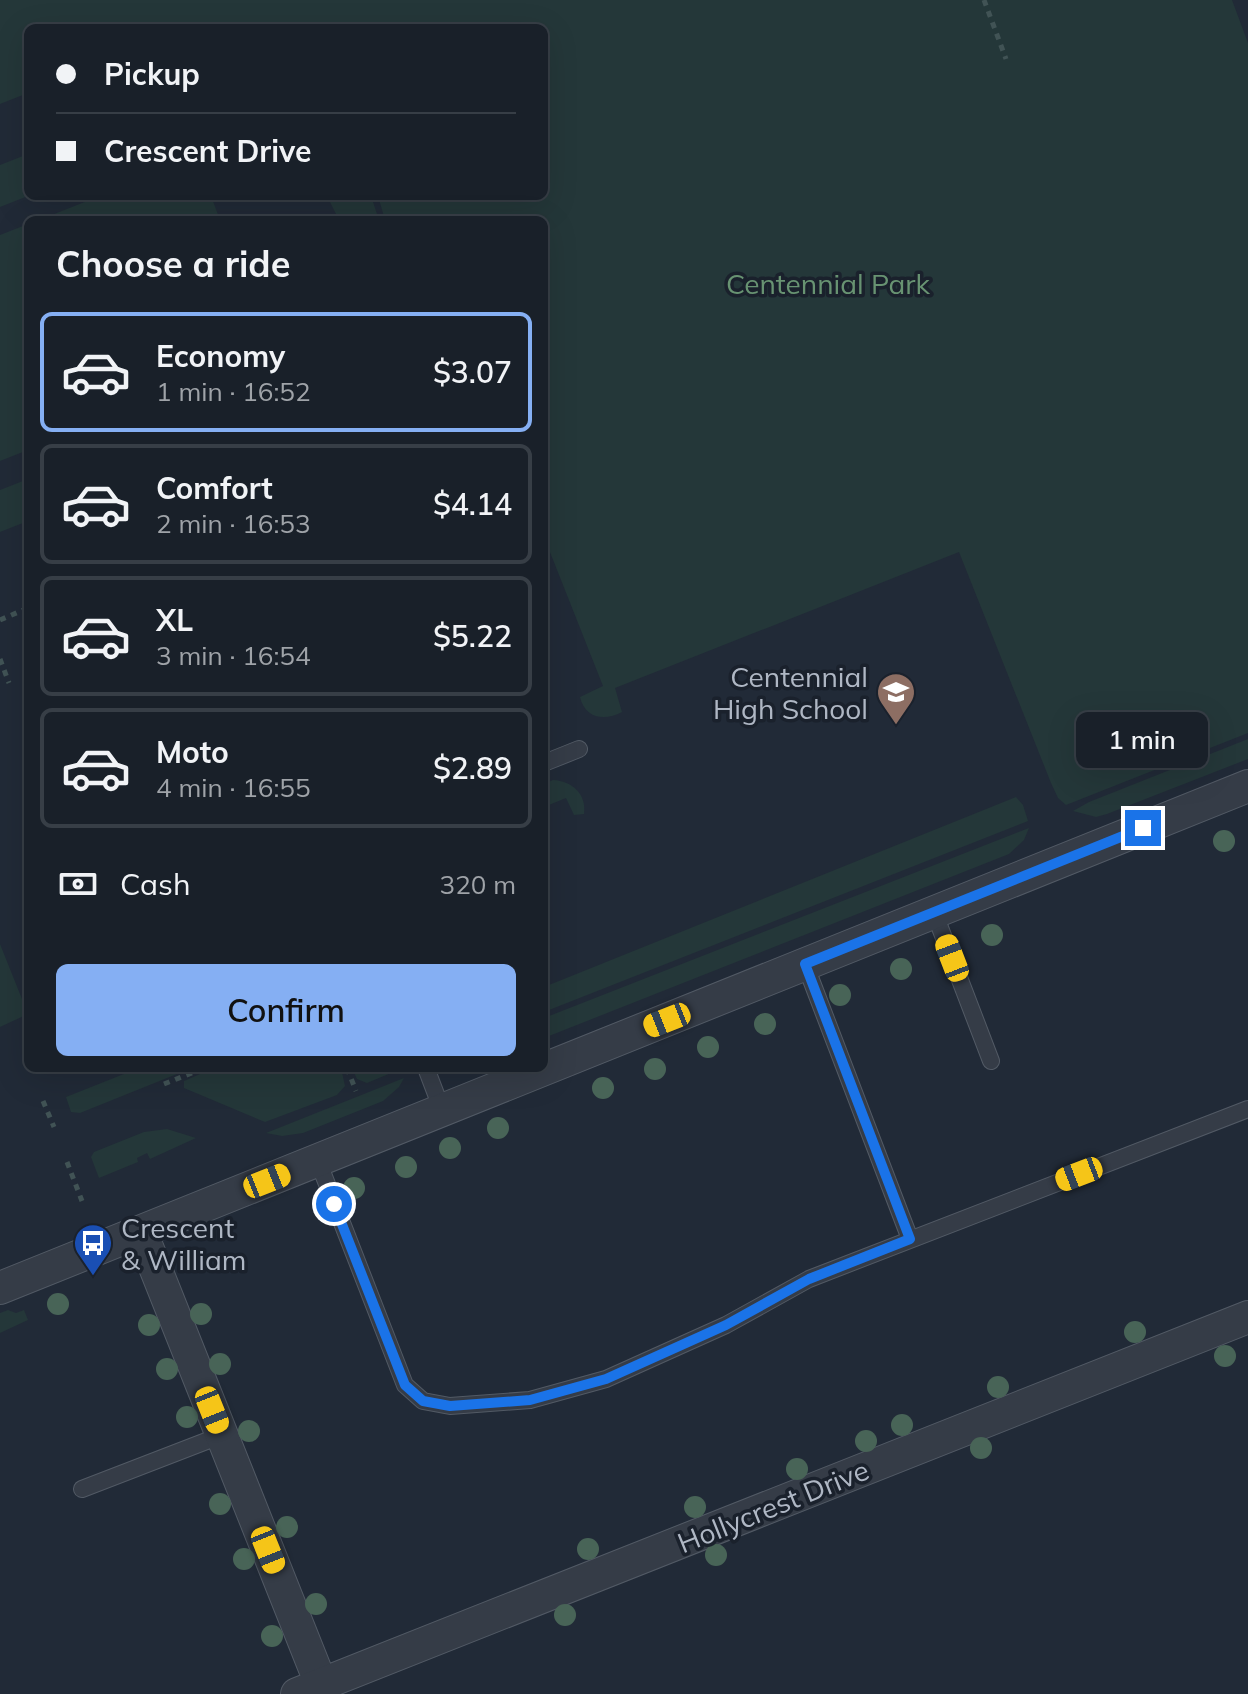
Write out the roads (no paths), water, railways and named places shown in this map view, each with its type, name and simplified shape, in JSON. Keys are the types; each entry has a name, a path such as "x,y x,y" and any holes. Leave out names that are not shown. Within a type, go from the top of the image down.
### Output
{"street":[{"path":"548,1067 1248,786"},
{"path":"0,1288 536,1072"},
{"path":"141,1232 222,1435 315,1691"},
{"name":"Hollycrest Drive","path":"315,1691 1248,1317"}],"lane":[{"path":"548,761 579,749"},
{"path":"934,912 991,1061"},
{"path":"805,964 910,1239"},
{"path":"428,1072 442,1110"},
{"path":"318,1161 405,1385 423,1401 450,1406 530,1400 606,1379 726,1325 809,1279 1248,1109"},
{"path":"82,1489 222,1435"}],"place":[{"name":"Centennial High School","path":"896,726"},
{"name":"Crescent & William","path":"93,1277"}],"park label":[{"name":"Centennial Park","path":"828,283"}]}
